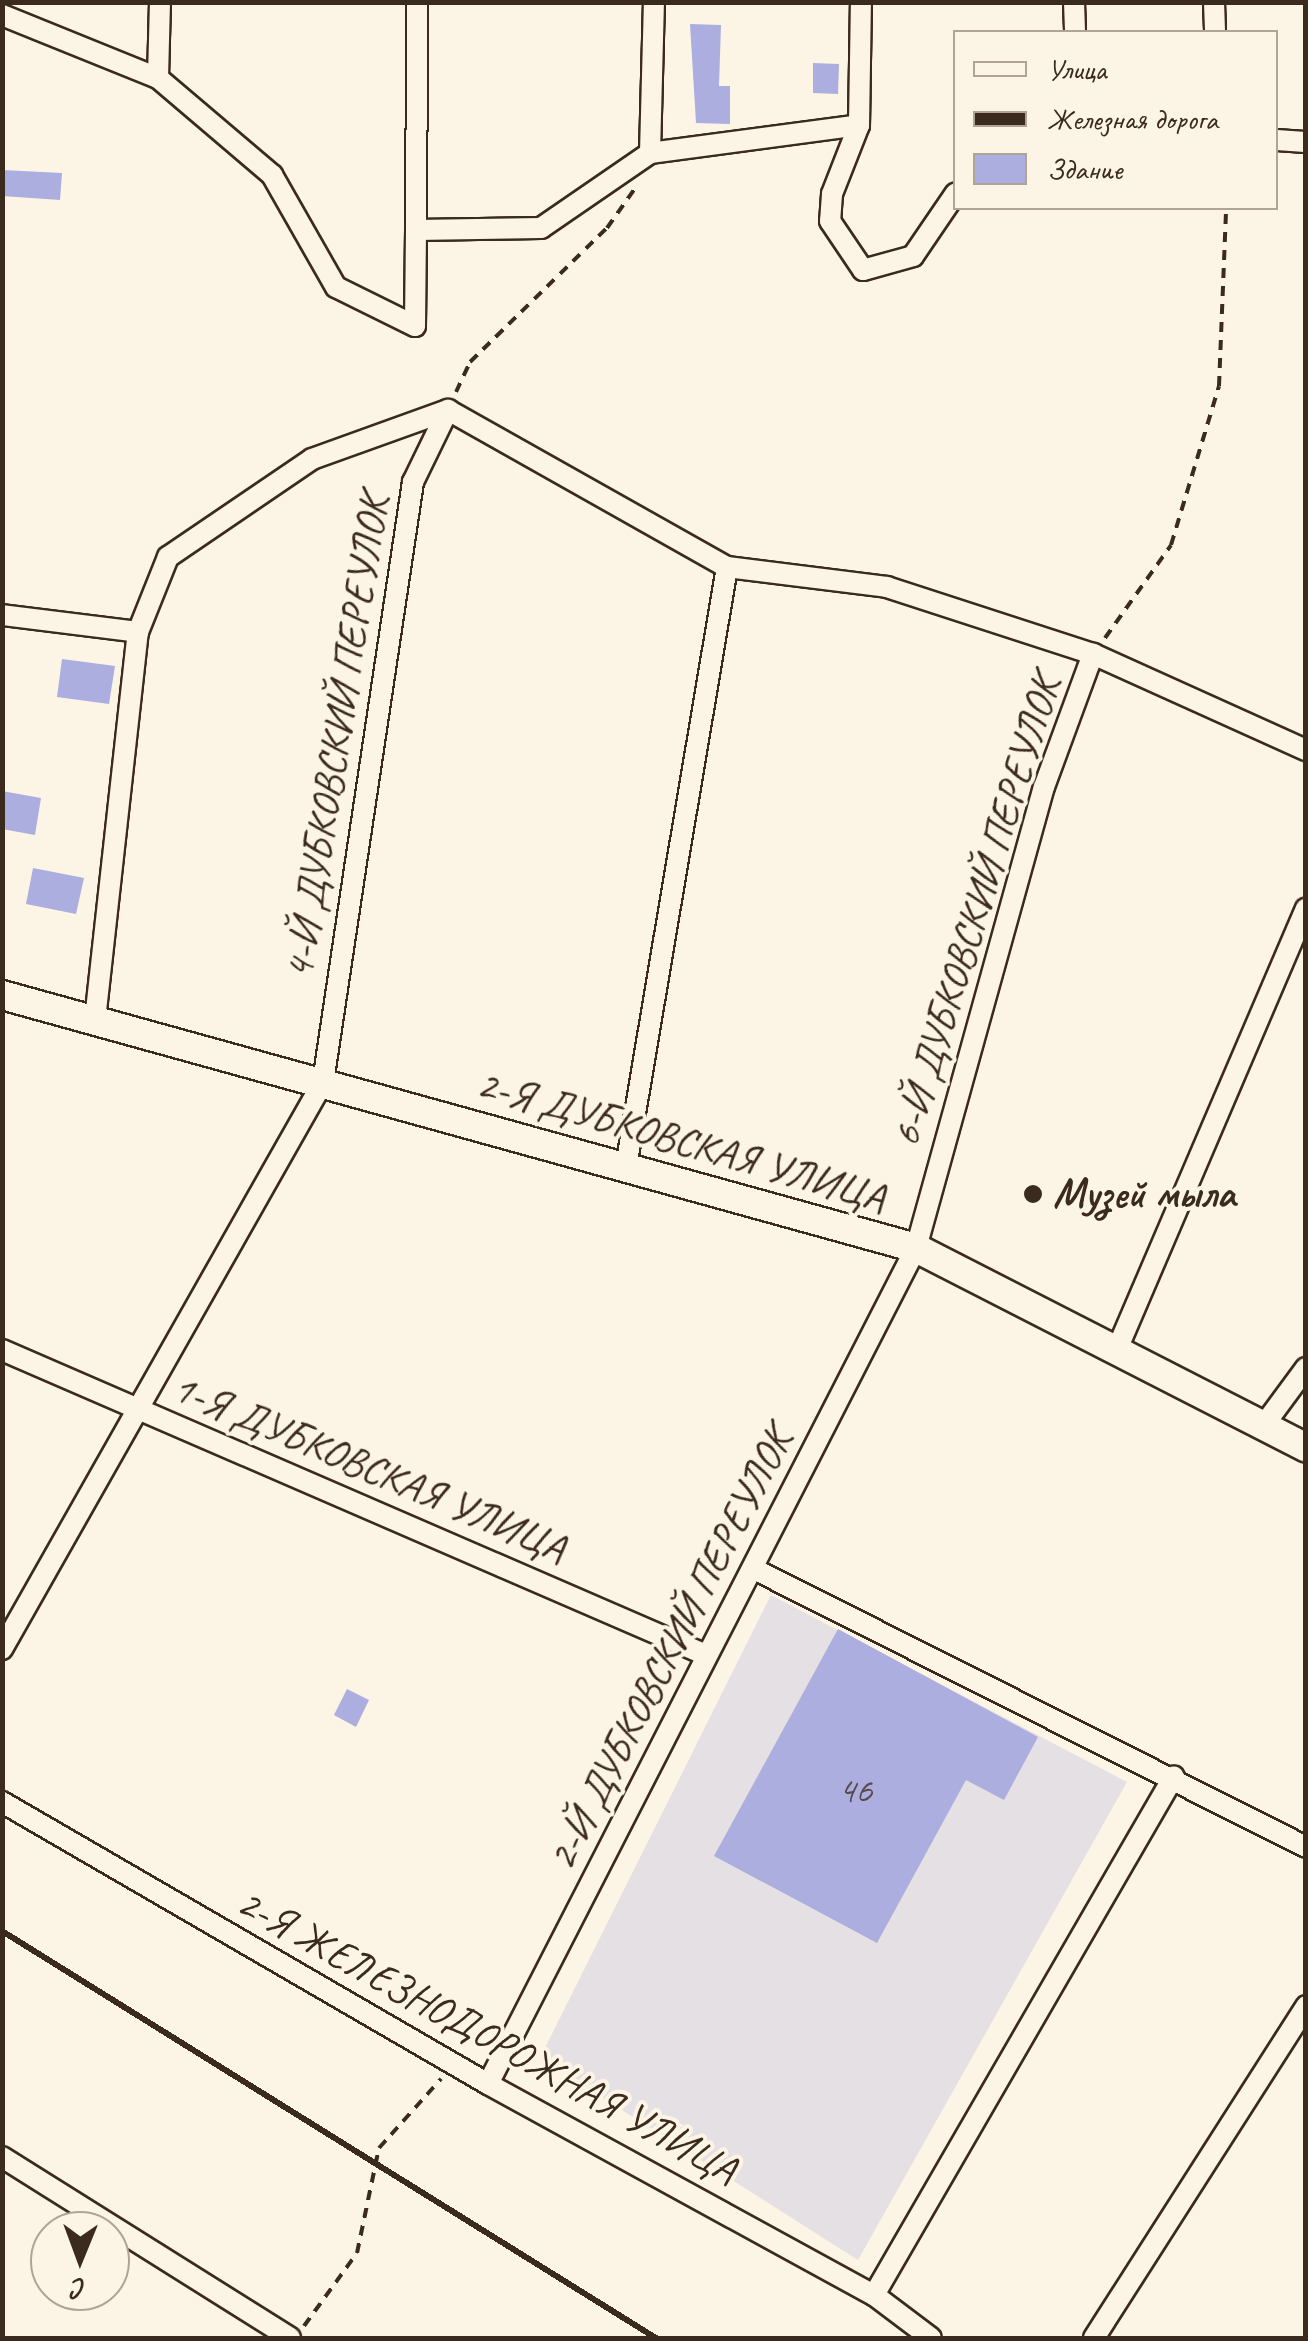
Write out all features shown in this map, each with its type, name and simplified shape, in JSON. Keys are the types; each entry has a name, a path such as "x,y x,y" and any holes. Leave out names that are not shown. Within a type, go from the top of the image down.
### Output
{"main road":[{"name":"2-Я ДУБКОВСКАЯ УЛИЦА","path":"2,995 916,1248 1118,1347 1306,1448"}],"street":[{"path":"158,78 160,2"},
{"path":"2,15 158,78 272,175 336,287 415,326 417,2"},
{"path":"650,154 654,2"},
{"path":"861,2 859,125 832,194 830,221 854,264 876,272 914,256 953,198"},
{"path":"1074,2 1075,30"},
{"path":"1214,2 1215,30"},
{"path":"416,230 540,228 650,154 859,125"},
{"path":"1278,140 1306,142"},
{"path":"94,1020 138,632 168,558 312,460 448,410 727,568 887,587 1093,654 1306,750"},
{"name":"4-Й ДУБКОВСКИЙ ПЕРЕУЛОК","path":"323,1082 413,482 448,410"},
{"path":"626,1168 727,568"},
{"path":"2,615 138,632"},
{"name":"6-Й ДУБКОВСКИЙ ПЕРЕУЛОК","path":"916,1248 1044,787 1093,654"},
{"path":"1118,1347 1306,909"},
{"path":"2,1649 323,1082"},
{"name":"2-Й ДУБКОВСКИЙ ПЕРЕУЛОК","path":"488,2084 706,1655 756,1570 916,1248"},
{"name":"1-Я ДУБКОВСКАЯ УЛИЦА","path":"2,1350 706,1655"},
{"path":"1264,1425 1306,1368"},
{"path":"756,1570 1174,1776 1306,1847"},
{"path":"874,2296 1174,1776"},
{"name":"2-Я ЖЕЛЕЗНОДОРОЖНАЯ УЛИЦА","path":"2,1802 488,2084 874,2296 931,2338"},
{"path":"1094,2338 1306,2006"},
{"path":"2,2157 292,2338"}],"path":[{"path":"448,410 470,362 607,228 650,154"},
{"path":"1093,654 1171,545 1219,386 1226,210"},
{"path":"292,2338 357,2253 380,2148 453,2064"}],"shaded area":[{"path":"771,1595 1127,1782 858,2260 540,2058"}],"building":[{"path":"690,24 721,25 719,86 730,86 730,124 696,123"},
{"path":"813,63 839,64 838,94 813,93"},
{"path":"2,170 62,173 60,200 2,196"},
{"path":"62,659 115,666 109,704 57,697"},
{"path":"2,791 41,798 35,835 2,829"},
{"path":"33,868 84,878 76,914 26,904"},
{"path":"838,1629 1038,1737 1004,1800 966,1780 877,1943 714,1856"},
{"path":"347,1689 369,1700 356,1727 334,1715"}],"railway":[{"path":"2,1931 656,2338"}],"place":[{"name":"Музей мыла","path":"1033,1194"}]}
